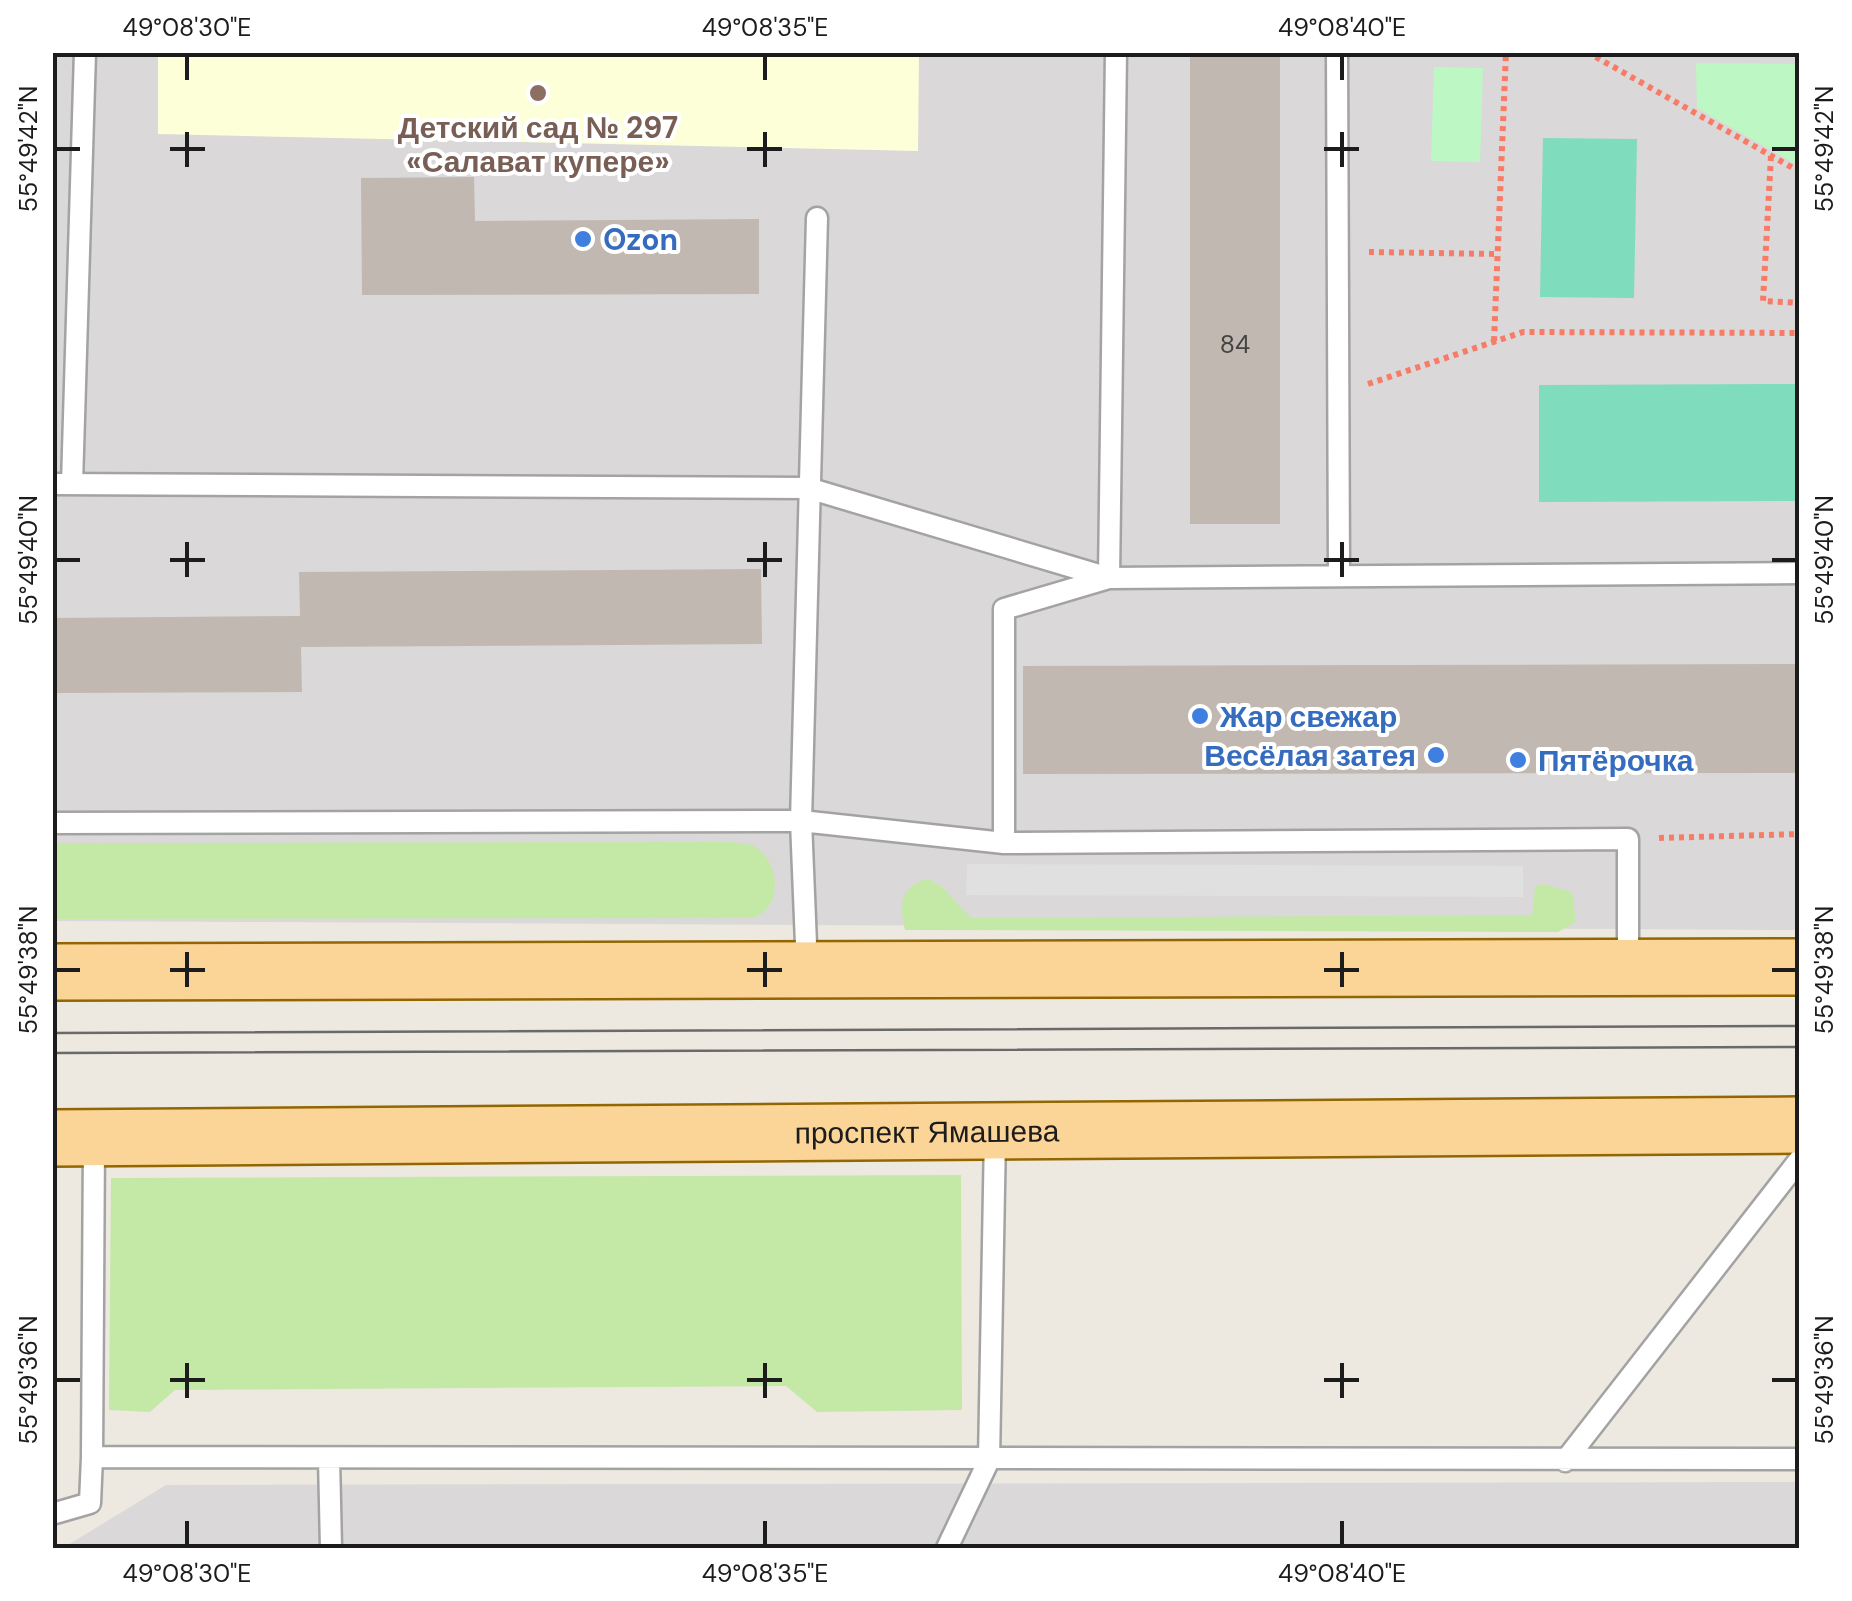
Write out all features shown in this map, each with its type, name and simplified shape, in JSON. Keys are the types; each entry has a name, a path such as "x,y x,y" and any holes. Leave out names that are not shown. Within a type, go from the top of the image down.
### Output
{"main road":[{"path":"52,972 1800,968"},
{"name":"проспект Ямашева","path":"73,1138 1800,1124"}],"lane":[{"path":"85,52 62,484 808,488 1108,578"},
{"path":"1108,578 1116,52"},
{"path":"1337,52 1339,574"},
{"path":"807,972 802,821 817,218"},
{"path":"1004,843 1004,609 1108,578 1800,572"},
{"path":"52,823 802,821 1004,843 1628,838 1628,967"},
{"path":"947,1548 989,1460 995,1133"},
{"path":"52,1514 90,1503 92,1457 73,1138"},
{"path":"1565,1461 1800,1159"},
{"path":"92,1457 1800,1459"},
{"path":"329,1458 331,1548"}],"path":[{"path":"1494,342 1506,52"},
{"path":"1587,52 1800,172"},
{"path":"1771,156 1763,301 1800,303"},
{"path":"1338,252 1497,254"},
{"path":"1338,394 1523,332 1800,333"},
{"path":"1628,838 1800,834"}],"shaded area":[{"path":"53,53 1799,53 1799,930 53,921"},
{"name":"Детский сад № 297 «Салават купере»","path":"158,53 919,53 918,151 158,134"},
{"path":"967,864 1523,866 1523,897 966,895"},
{"path":"1800,1482 1799,1548 63,1548 166,1485"}],"green space":[{"path":"1696,63 1799,64 1799,166 1697,108"},
{"path":"1434,67 1483,68 1480,162 1431,161"},
{"path":"1543,138 1637,139 1634,298 1540,297"},
{"path":"1799,384 1799,501 1539,502 1539,385"},
{"path":"730,842 754,846 763,853 773,873 774,895 770,904 753,918 53,919 53,843"},
{"path":"928,879 940,885 971,918 1532,915 1535,887 1543,884 1572,892 1576,922 1558,932 905,930 904,898 912,886"},
{"path":"961,1175 962,1410 817,1412 786,1386 175,1390 150,1412 109,1410 111,1178"}],"building":[{"path":"1190,52 1280,52 1280,524 1190,524"},
{"path":"474,177 475,221 759,219 759,294 362,295 361,178"},
{"path":"761,569 762,644 301,647 302,692 52,693 52,618 300,616 299,572"},
{"path":"1800,664 1800,773 1023,774 1023,666"}],"tram line":[{"path":"52,1033 1800,1026"},
{"path":"52,1053 1800,1047"}],"place":[{"name":"Детский сад № 297 «Салават купере»","path":"538,93"},
{"name":"Ozon","path":"583,239"},
{"name":"Жар свежар","path":"1200,716"},
{"name":"Весёлая затея","path":"1436,755"},
{"name":"Пятёрочка","path":"1518,760"}]}
